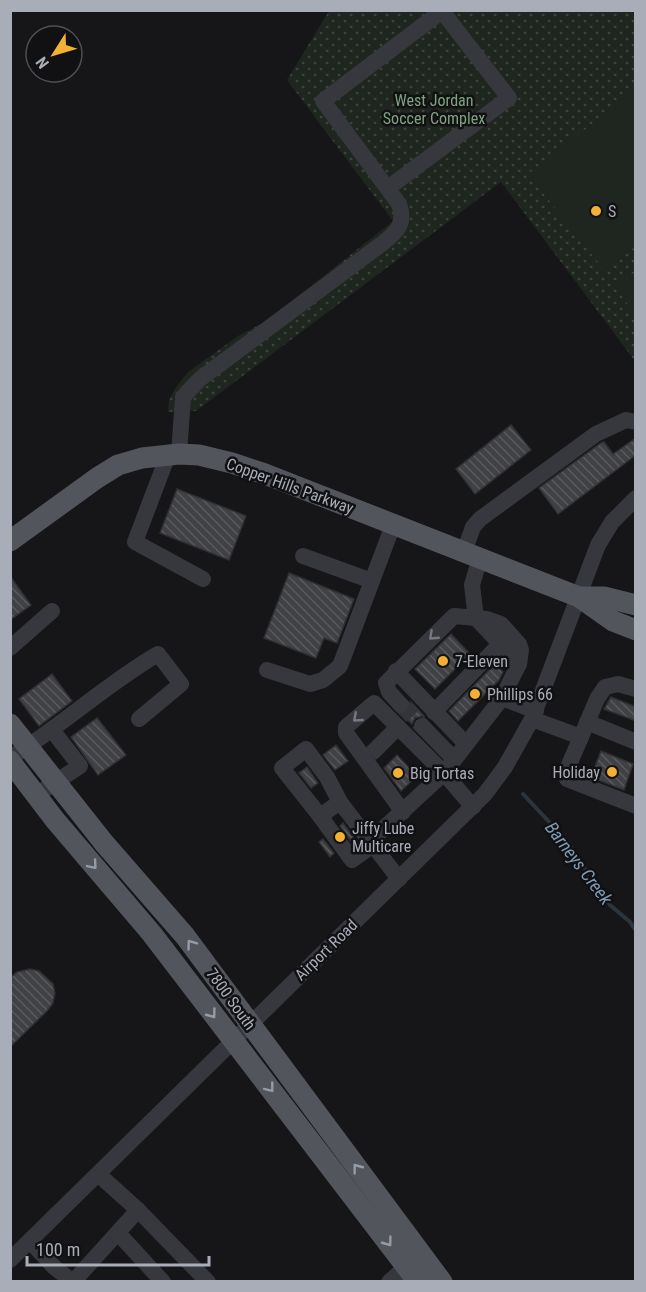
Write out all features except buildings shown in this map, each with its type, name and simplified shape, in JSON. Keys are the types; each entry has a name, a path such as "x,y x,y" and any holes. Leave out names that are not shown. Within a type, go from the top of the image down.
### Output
{"main road":[{"name":"Copper Hills Parkway","path":"10,541 79,490 118,465 142,458 199,455 232,463 579,597 613,621 636,630"},
{"name":"Copper Hills Parkway","path":"579,597 604,597 636,605"},
{"name":"7800 South","path":"10,724 16,755 36,795 62,829 152,934 412,1274"},
{"name":"7800 South","path":"16,755 55,783 185,936 442,1281"}],"street":[{"path":"203,579 135,542 174,455 183,397 200,379 383,243 398,229 401,224 402,211 388,188 323,101 442,11 509,98 388,188"},
{"path":"519,664 476,618 472,585 473,526 596,434 626,420 636,422"},
{"name":"Airport Road","path":"10,1260 473,807 505,767 534,715 579,597 589,564 606,530 636,498"},
{"path":"267,670 310,684 323,680 340,666 393,525"},
{"path":"303,556 372,581"},
{"path":"10,648 52,610"},
{"path":"399,879 371,843 340,802 327,777 306,749 282,768 352,860 371,843 403,812 449,766 502,698 519,664 521,650 515,639 495,621 454,616 388,680 386,686 401,705"},
{"path":"434,712 500,644"},
{"path":"16,755 136,667 158,654 181,684 139,719"},
{"path":"396,671 466,744"},
{"path":"636,690 618,684 605,687 600,692 565,774 567,779 636,806"},
{"path":"502,698 534,715 636,742"},
{"path":"403,812 346,732 346,727 374,703 398,727 449,766"},
{"path":"422,726 473,807"},
{"path":"373,752 398,727"},
{"path":"36,795 80,766 52,730"},
{"path":"320,816 340,802"},
{"path":"98,1174 138,1210 208,1281"},
{"path":"30,1241 54,1267 73,1281 138,1210"},
{"path":"118,1233 163,1281"},
{"path":"389,1281 412,1274"}],"green space":[{"name":"West Jordan Soccer Complex","path":"329,11 635,11 635,361 501,182 196,411 168,412 169,400 188,372 238,336 268,320 393,221 287,80"},
{"name":"S","path":"635,90 635,247 605,271 528,174"},
{"path":"635,272 635,314 615,287"}],"waterway":[{"name":"Barneys Creek","path":"523,794 568,842 610,905 630,922 636,931"}],"tunnel":[{"path":"401,705 422,726"}],"place":[{"name":"S","path":"596,211"},
{"name":"7-Eleven","path":"443,661"},
{"name":"Phillips 66","path":"475,694"},
{"name":"Holiday","path":"612,772"},
{"name":"Big Tortas","path":"398,773"},
{"name":"Jiffy Lube Multicare","path":"340,837"}]}
